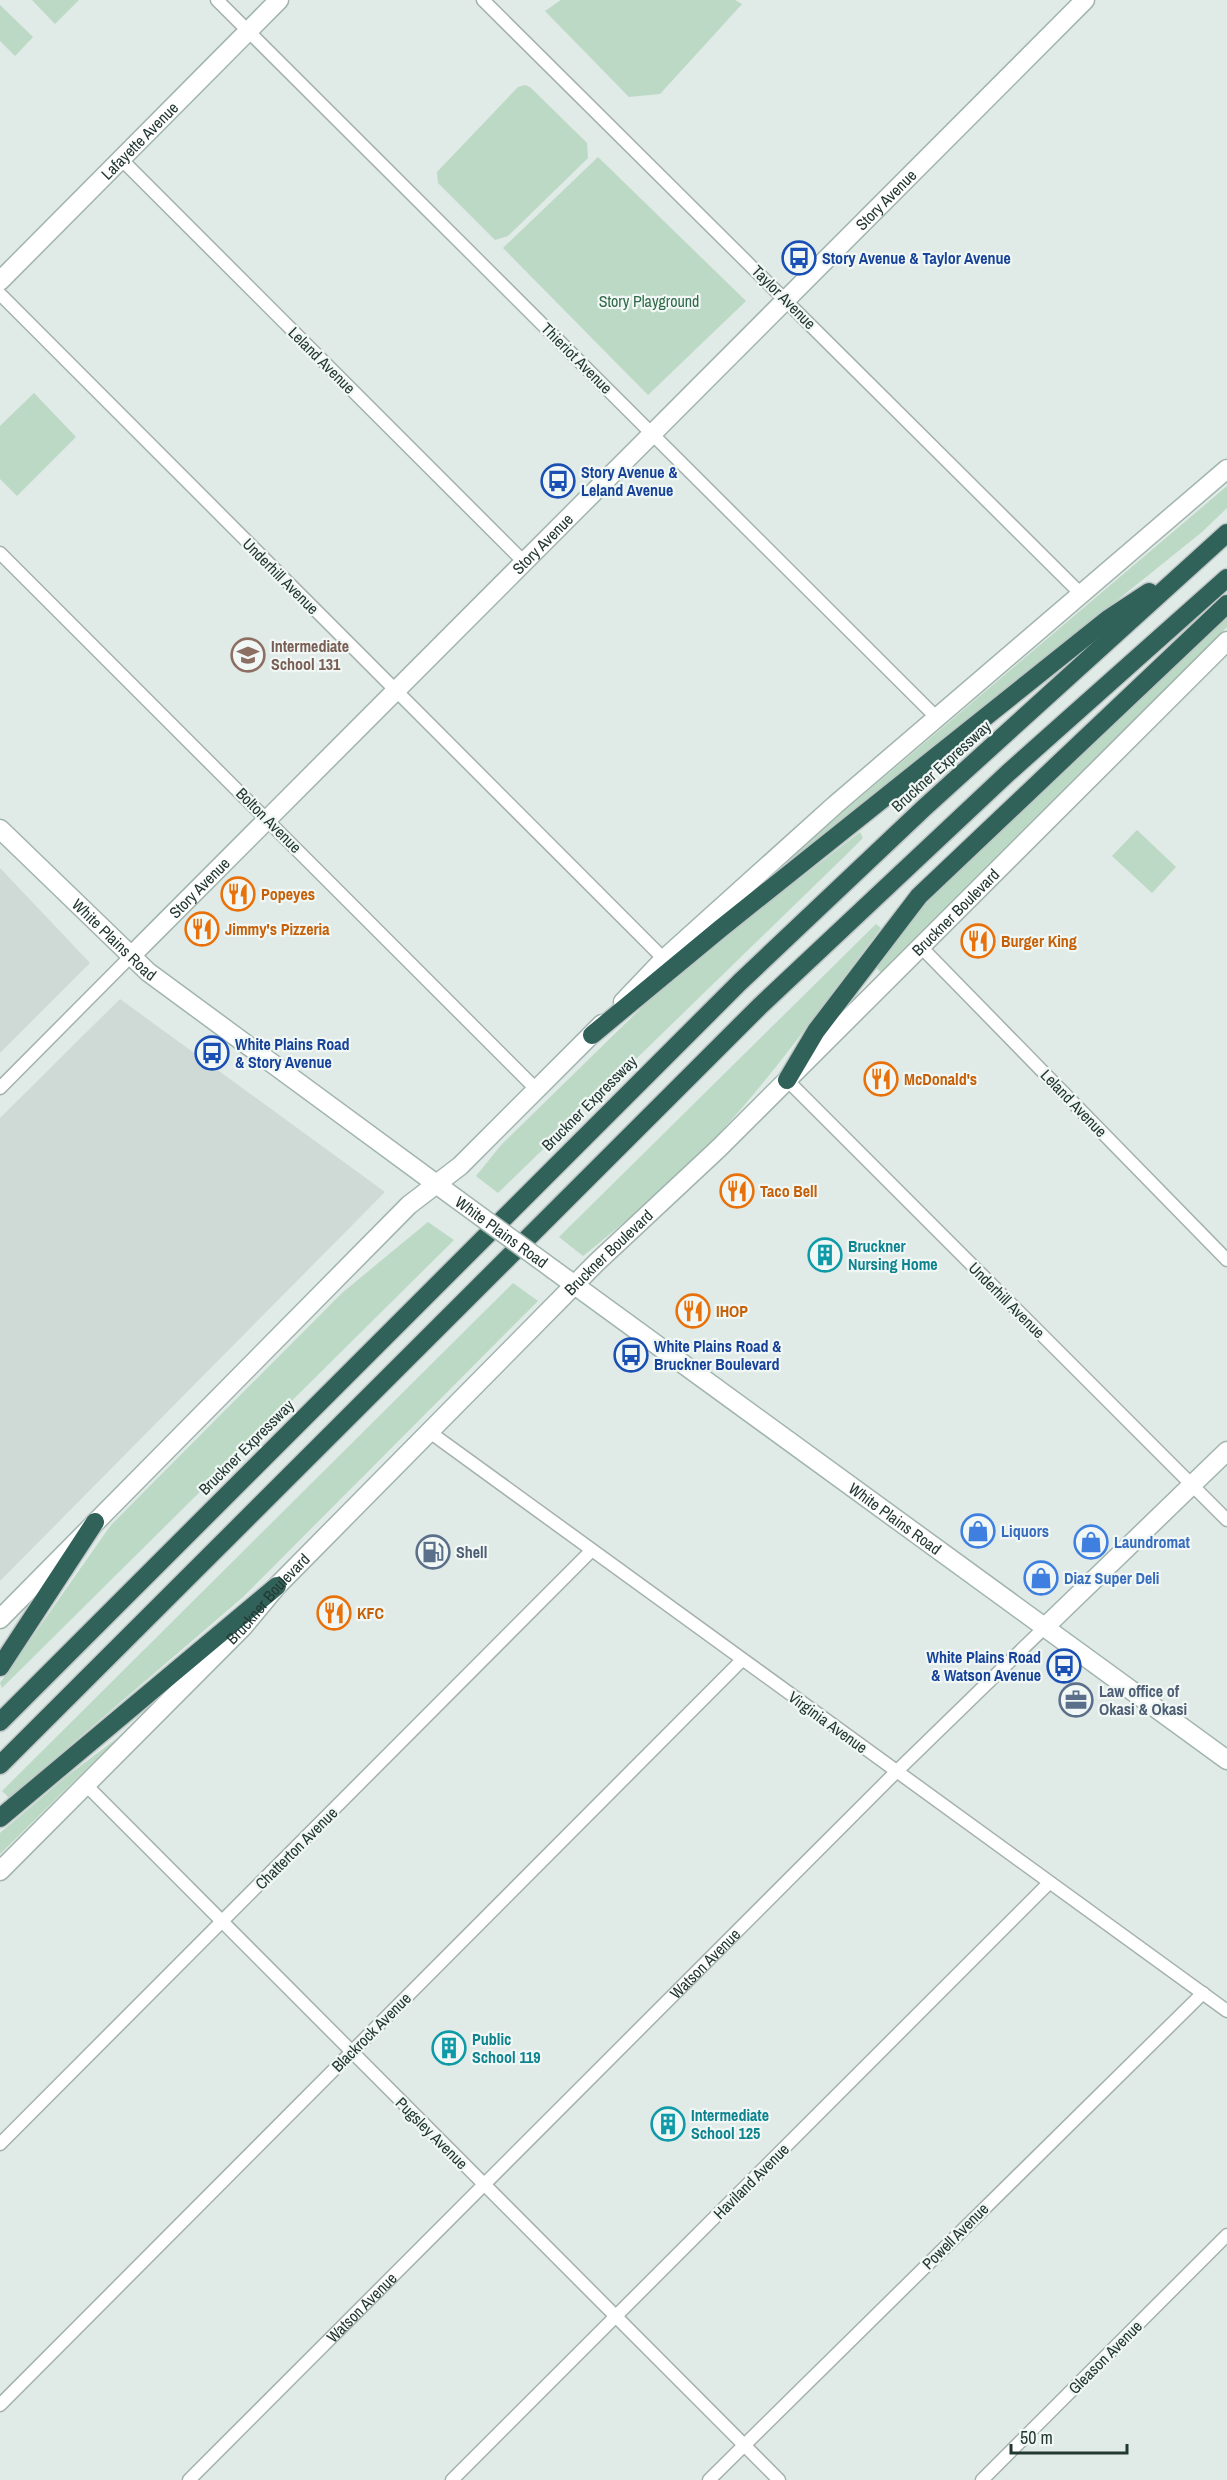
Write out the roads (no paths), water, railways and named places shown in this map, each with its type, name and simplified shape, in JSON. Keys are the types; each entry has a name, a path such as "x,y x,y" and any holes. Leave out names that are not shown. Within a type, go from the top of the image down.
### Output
{"highway":[{"name":"Bruckner Expressway","path":"0,1722 732,989 925,807 1227,533"},
{"path":"592,1035 720,929 1108,619 1200,557"},
{"path":"0,1765 760,1006 1008,773 1227,578"},
{"path":"787,1080 816,1031 919,896 1227,604"},
{"path":"0,1667 95,1522"},
{"path":"0,1818 277,1586"}],"main road":[{"name":"Lafayette Avenue","path":"0,281 279,0"},
{"name":"Story Avenue","path":"130,957 1085,0"},
{"path":"0,1619 409,1205 460,1166 592,1035 664,959 937,718 1227,469"},
{"name":"Bruckner Boulevard","path":"0,1871 243,1627 277,1586 576,1285 787,1080 1227,641"},
{"name":"White Plains Road","path":"0,830 130,957 293,1082 576,1285 1227,1760"},
{"name":"Watson Avenue","path":"1045,1627 1227,1451"}],"street":[{"name":"Thieriot Avenue","path":"217,0 937,718"},
{"name":"Taylor Avenue","path":"483,0 1082,595"},
{"name":"Leland Avenue","path":"120,158 524,562"},
{"name":"Underhill Avenue","path":"0,294 664,959"},
{"name":"Bolton Avenue","path":"0,553 537,1090"},
{"name":"Leland Avenue","path":"921,947 1227,1260"},
{"name":"Story Avenue","path":"0,1088 130,957"},
{"name":"Underhill Avenue","path":"787,1080 1227,1520"},
{"name":"Virginia Avenue","path":"431,1433 1227,2011"},
{"name":"Chatterton Avenue","path":"0,2144 591,1551"},
{"name":"Watson Avenue","path":"189,2480 896,1772 1045,1627"},
{"name":"Blackrock Avenue","path":"0,2405 742,1660"},
{"name":"Pugsley Avenue","path":"86,1785 779,2480"},
{"name":"Haviland Avenue","path":"452,2480 1049,1882"},
{"name":"Powell Avenue","path":"709,2480 1203,1993"},
{"name":"Gleason Avenue","path":"982,2480 1227,2235"}],"place":[{"name":"Story Avenue & Taylor Avenue","path":"799,258"},
{"name":"Story Avenue & Leland Avenue","path":"558,481"},
{"name":"Intermediate School 131","path":"248,655"},
{"name":"Popeyes","path":"238,894"},
{"name":"Jimmy's Pizzeria","path":"202,929"},
{"name":"Burger King","path":"978,941"},
{"name":"White Plains Road & Story Avenue","path":"212,1053"},
{"name":"McDonald's","path":"881,1079"},
{"name":"Taco Bell","path":"737,1191"},
{"name":"Bruckner Nursing Home","path":"825,1255"},
{"name":"IHOP","path":"693,1311"},
{"name":"White Plains Road & Bruckner Boulevard","path":"631,1355"},
{"name":"Liquors","path":"978,1531"},
{"name":"Laundromat","path":"1091,1542"},
{"name":"Shell","path":"433,1552"},
{"name":"Diaz Super Deli","path":"1041,1578"},
{"name":"KFC","path":"334,1613"},
{"name":"White Plains Road & Watson Avenue","path":"1064,1666"},
{"name":"Law office of Okasi & Okasi","path":"1076,1700"},
{"name":"Public School 119","path":"449,2048"},
{"name":"Intermediate School 125","path":"668,2124"}],"park label":[{"name":"Story Playground","path":"649,301"}]}
